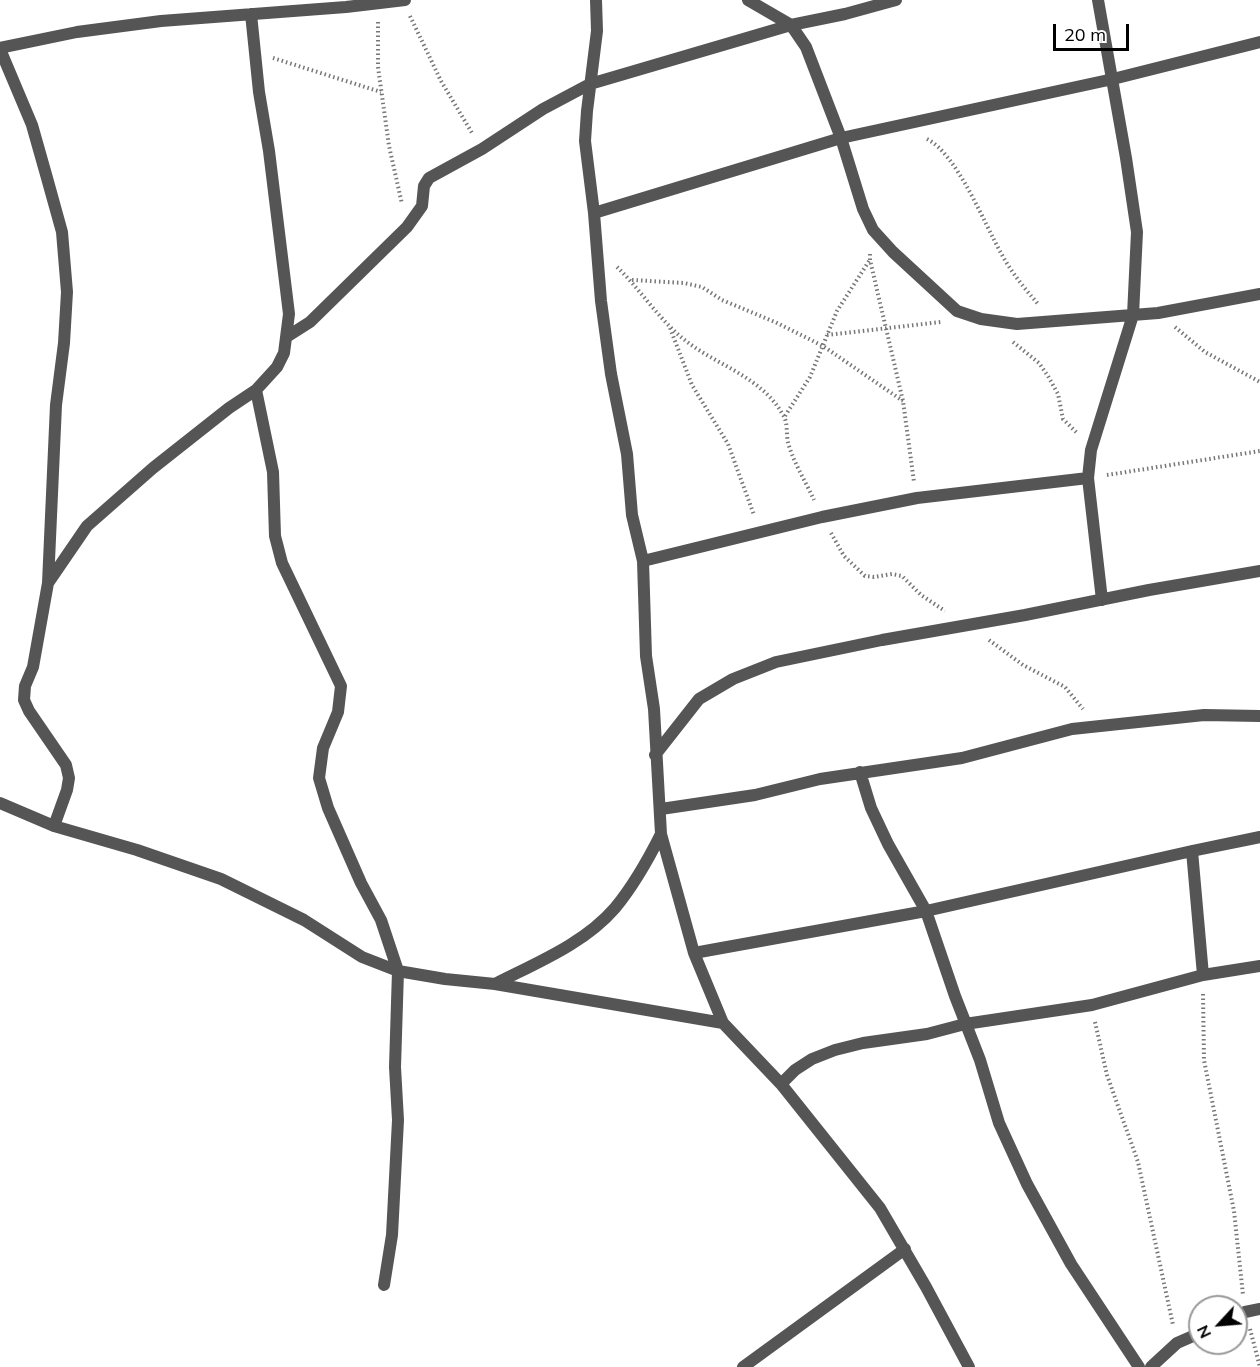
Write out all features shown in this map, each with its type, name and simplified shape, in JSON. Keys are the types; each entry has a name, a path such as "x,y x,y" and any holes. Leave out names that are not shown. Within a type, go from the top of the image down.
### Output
{"street":[{"path":"54,826 67,790 68,772 66,765 24,700 25,686 33,667 48,583 56,405 64,343 67,292 62,232 32,125 0,49 77,32 161,21 404,0"},
{"path":"596,0 597,32 585,141 611,374 627,454 632,515 643,561 646,656 654,709 655,755 662,834 694,953 723,1023 781,1084 880,1208 969,1367"},
{"path":"748,0 791,25 806,47 841,138 863,209 873,230 893,252 957,311 981,319 1017,324 1158,313 1260,294"},
{"path":"288,336 310,322 407,226 422,206 424,186 429,178 482,149 543,109 590,84 791,25 846,14 896,0"},
{"path":"1098,0 1137,232 1133,315 1091,450 1088,478 1102,600"},
{"path":"48,583 87,526 153,468 229,408 256,390 277,368 284,353 289,315 251,14"},
{"path":"594,213 841,138 1113,79 1260,42"},
{"path":"256,390 273,472 275,536 282,563 341,686 338,712 323,748 319,778 328,808 361,883 381,920 398,971 396,1056 398,1120 392,1234 384,1285"},
{"path":"643,561 822,517 917,498 1088,478"},
{"path":"655,755 699,699 733,679 776,663 882,640 1260,571"},
{"path":"661,809 754,795 860,772 962,758 1072,729 1204,715 1260,716"},
{"path":"860,772 871,808 888,844 926,911 965,1024 980,1059 999,1122 1027,1184 1071,1264 1139,1367"},
{"path":"0,803 54,826 138,850 221,879 304,920 362,957 398,971 495,984 723,1023"},
{"path":"495,984 559,951 586,933 614,909 641,873 662,834"},
{"path":"694,953 926,911 1260,837"},
{"path":"1192,851 1203,975"},
{"path":"781,1084 795,1070 812,1059 863,1043 927,1034 965,1024 1092,1005 1203,975 1260,966"},
{"path":"743,1367 905,1249"},
{"path":"1151,1367 1178,1343 1188,1338"}],"path":[{"path":"404,0 441,81 482,149"},
{"path":"378,3 378,67 381,92 389,146 407,226"},
{"path":"255,51 381,92"},
{"path":"902,125 936,143 949,158 1002,256 1022,286 1053,321"},
{"path":"873,230 870,260 903,401 917,498"},
{"path":"597,253 631,280 670,327 687,342 746,377 766,392 785,416 788,443 822,517 844,556 864,576 892,574 902,576 921,595 968,625 1023,665 1065,687 1082,706 1090,727"},
{"path":"785,416 810,377 837,311 870,260"},
{"path":"631,280 684,283 702,288 722,300 775,322 823,346 903,401"},
{"path":"1158,313 1205,352 1260,382"},
{"path":"827,335 944,322"},
{"path":"670,327 692,384 728,444 761,532"},
{"path":"1011,341 1039,363 1058,394 1063,419 1091,450"},
{"path":"1088,478 1260,451"},
{"path":"1203,975 1204,1060 1234,1211 1240,1295"},
{"path":"1092,1005 1107,1075 1138,1162 1151,1215 1164,1288 1178,1343"},
{"path":"1248,1334 1260,1367"}]}
